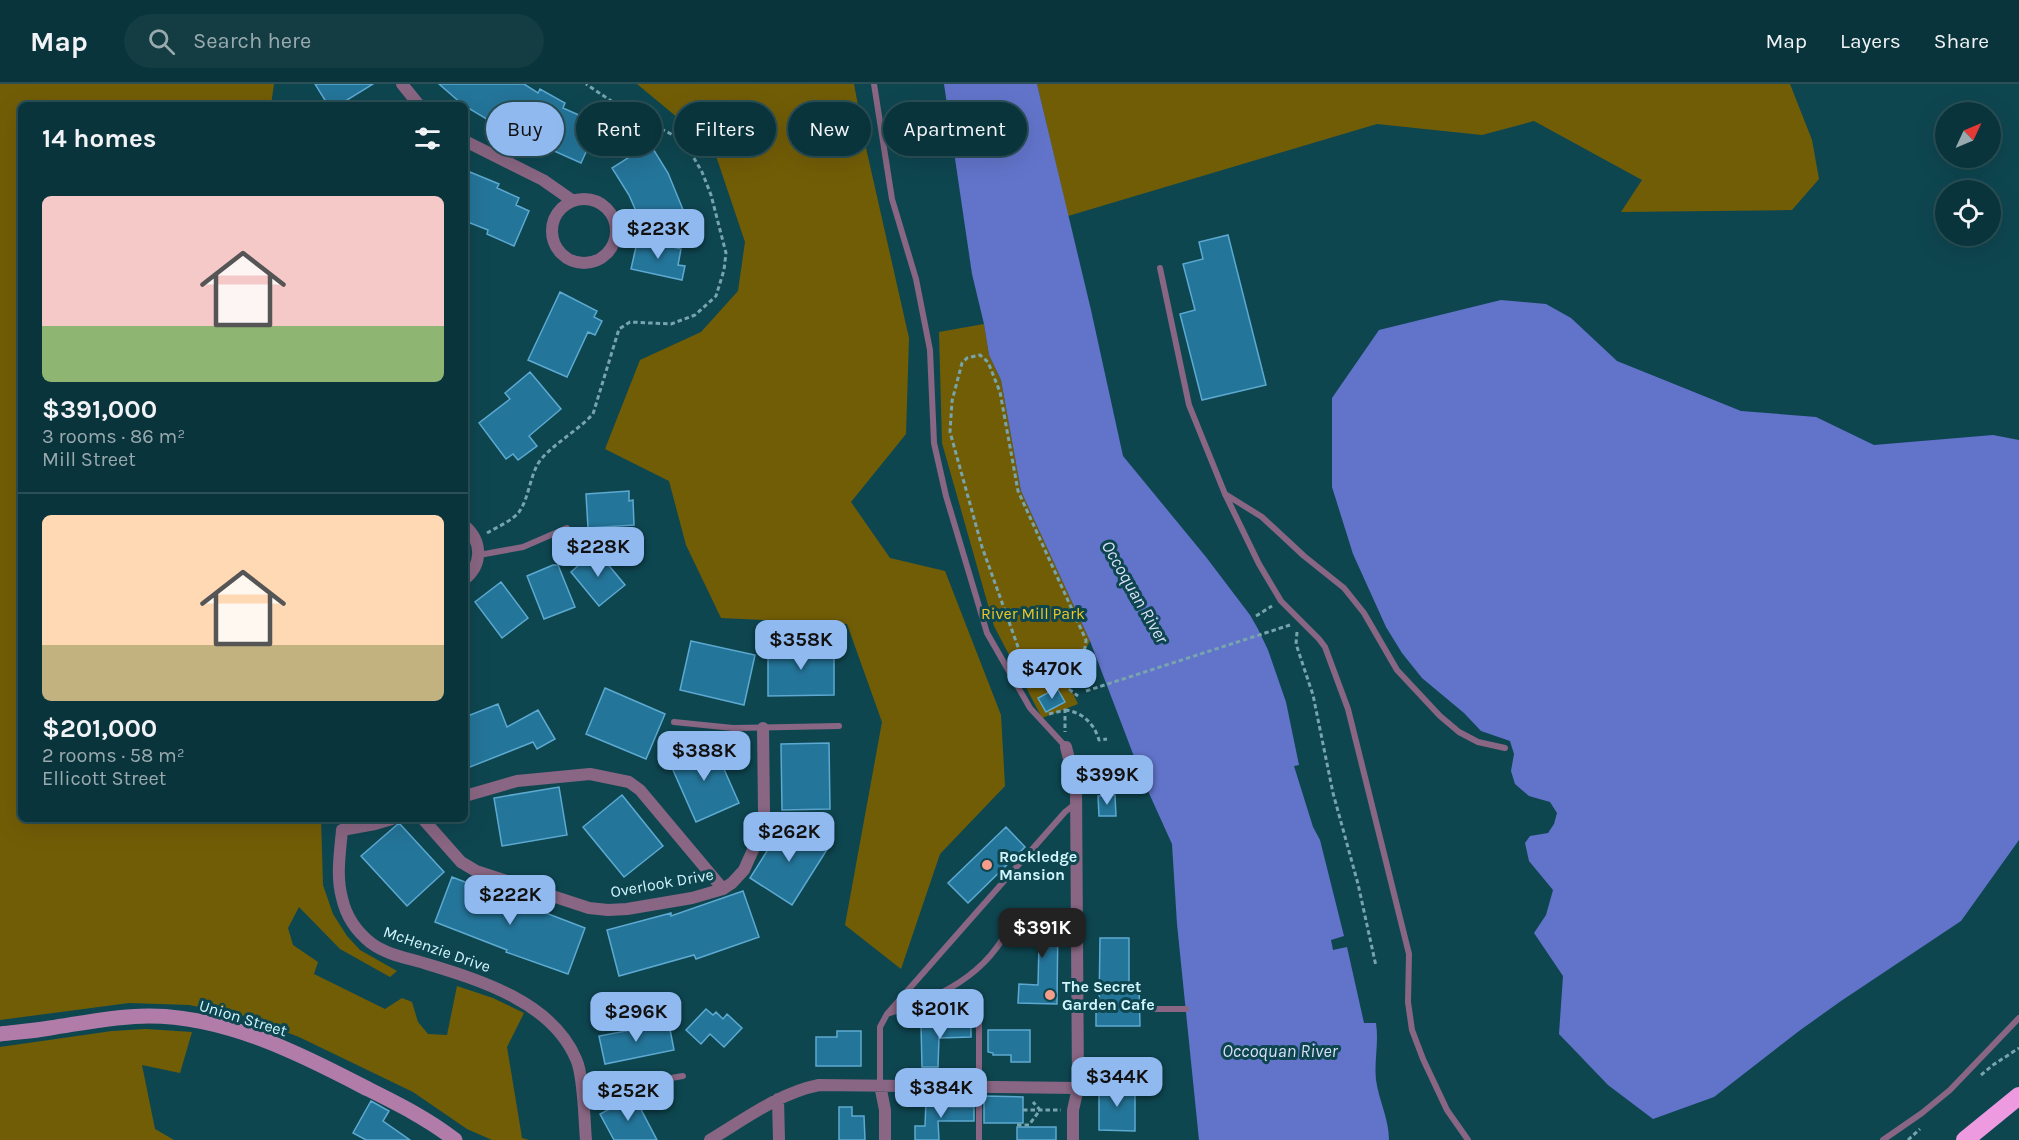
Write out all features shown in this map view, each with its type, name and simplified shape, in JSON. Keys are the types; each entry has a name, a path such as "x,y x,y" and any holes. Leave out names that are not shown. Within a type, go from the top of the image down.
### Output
{"highway":[{"path":"1965,1140 2019,1096"}],"street":[{"path":"402,84 412,102"},
{"path":"468,142 543,180 573,201 583,199 603,206 615,224 616,234 607,254 598,260 577,263 567,259 554,243 552,223 563,206 573,201"},
{"path":"468,529 477,542 479,555 476,566 468,575"},
{"name":"Overlook Drive","path":"426,822 461,862 476,870 589,908 627,909 692,898 723,889 732,883 741,874 761,832 764,811 763,728"},
{"path":"1066,747 1076,798 1078,1088 1073,1110 1073,1140"},
{"path":"468,795 517,781 558,776 590,774 629,782 640,790 723,889"},
{"name":"McHenzie Drive","path":"382,822 342,830 338,880 350,919 359,933 386,952 468,976 492,986 543,1016 555,1027 577,1061 586,1140"},
{"name":"Union Street","path":"0,1034 118,1017 150,1016 209,1023 286,1050 347,1078 409,1110 455,1140"},
{"path":"710,1140 729,1134 778,1099 802,1088 819,1085 1078,1088"},
{"path":"880,1085 885,1110 885,1140"},
{"path":"778,1099 779,1140"}],"lane":[{"path":"874,84 892,199 916,279 930,350 934,443 946,496 987,633 1035,714 1066,747"},
{"path":"1160,268 1189,405 1225,494 1259,564 1281,601 1325,647 1348,709 1409,954 1408,1002 1412,1030 1447,1110 1468,1140"},
{"path":"1225,494 1262,517 1304,556 1344,588 1364,613 1396,670 1440,716 1459,732 1478,742 1505,748"},
{"path":"479,555 523,547 567,528"},
{"path":"674,722 734,728 839,726"},
{"path":"880,1085 880,1027 887,1014 1076,798"},
{"path":"887,1014 916,1005 953,988 966,979 991,956 1011,923"},
{"path":"1152,1009 1186,1009"},
{"path":"1883,1140 1950,1090 2019,1018"},
{"path":"979,1020 979,1140"},
{"path":"582,1093 683,1076"}],"path":[{"path":"477,542 518,513 532,482 534,469 542,457 593,414 619,329 630,322 671,324 695,315 716,296 724,270 726,253 711,195 691,153 675,136 626,111 586,84"},
{"path":"1033,693 982,547 950,432 952,400 962,363 968,358 980,355 988,362 1000,392 1018,491 1086,640 1086,647 1080,659 1058,680"},
{"path":"1256,616 1281,601"},
{"path":"1086,691 1300,621"},
{"path":"1300,621 1296,633 1296,644 1313,695 1333,793 1358,884 1376,966"},
{"path":"1022,657 1034,662 1078,696"},
{"path":"1065,710 1066,747"},
{"path":"1045,714 1065,710 1074,711 1092,724 1099,740 1107,739"},
{"path":"1076,798 1110,788"},
{"path":"1028,1096 1040,1110"},
{"path":"1023,1110 1056,1110"},
{"path":"1017,1125 1029,1125 1040,1110"}],"green space":[{"path":"0,84 274,84 271,102 18,102 18,822 321,822 323,885 333,914 347,936 360,950 397,971 390,977 340,949 299,907 288,928 293,945 318,962 314,974 385,1009 402,998 412,1002 418,1022 428,1034 447,1035 457,986 493,998 524,1013 507,1047 522,1138 529,1140 492,1140 467,1129 413,1092 299,1037 244,1016 189,1005 129,1003 0,1020"},
{"path":"637,84 854,84 857,102 788,102 788,156 868,156 909,338 906,434 851,502 890,558 945,571 1001,715 1005,786 940,854 901,969 845,925 882,722 847,624 721,618 686,545 669,481 605,449 640,360 701,332 738,291 745,242 716,156 776,156 776,102 674,102 674,115 662,105 662,102 659,102"},
{"path":"1037,84 1790,84 1812,140 1819,179 1792,210 1621,212 1642,180 1534,121 1482,135 1377,124 1068,216"},
{"name":"River Mill Park","path":"984,324 989,355 1001,380 1021,491 1090,641 1068,683 1078,704 1042,718 994,626 942,443 939,332"},
{"path":"146,1029 192,1032 180,1073 142,1065 155,1129 174,1140 0,1140 0,1047 112,1031"}],"water":[{"name":"Occoquan River","path":"944,84 1037,84 1123,456 1206,557 1250,615 1268,650 1286,702 1299,765 1294,766 1313,827 1320,840 1344,936 1331,940 1333,950 1347,947 1364,1023 1376,1023 1376,1080 1389,1140 1199,1140 1177,924 1172,844 1143,780 1090,641 1021,491 1001,380 989,355 972,274 955,156 1027,156 1027,102 947,102"},
{"path":"1501,300 1546,304 1571,318 1617,361 1741,411 1816,417 1874,445 1993,435 2019,440 2019,840 1961,921 1841,1001 1714,1097 1653,1119 1608,1085 1559,1034 1563,976 1534,933 1546,915 1553,890 1529,861 1525,843 1530,836 1548,833 1557,813 1550,802 1529,796 1515,784 1511,771 1514,754 1510,741 1481,731 1464,713 1422,678 1402,653 1386,627 1353,554 1332,487 1332,398 1379,330"}],"building":[{"path":"315,84 373,84 344,102 326,102"},
{"path":"439,84 524,84 538,93 540,89 563,102 486,102 486,119 468,108 468,102 460,102"},
{"path":"564,108 576,114 576,156 584,156 581,163 564,155"},
{"path":"631,156 657,156 668,173 686,217 639,236 642,225 629,195 612,168"},
{"path":"468,171 499,184 497,188 519,198 516,205 529,211 514,246 487,234 488,230 468,222"},
{"path":"1228,235 1266,385 1202,400 1180,314 1195,310 1183,264 1203,259 1199,242"},
{"path":"638,238 681,249 678,265 685,266 682,280 631,269"},
{"path":"560,292 597,311 594,317 602,321 595,335 588,332 567,377 528,360"},
{"path":"530,372 561,409 529,436 537,446 518,460 513,454 506,459 479,423 510,399 505,393"},
{"path":"629,491 629,501 633,500 634,525 588,528 586,494"},
{"path":"596,550 625,585 599,606 571,572"},
{"path":"558,565 575,607 544,619 527,576"},
{"path":"501,582 528,618 502,638 475,602"},
{"path":"691,641 755,655 744,705 680,690"},
{"path":"834,645 834,695 768,696 768,646"},
{"path":"605,688 665,714 646,759 586,734"},
{"path":"1057,688 1065,702 1046,712 1038,698"},
{"path":"498,704 507,727 538,710 555,739 537,749 533,742 468,768 468,716"},
{"path":"712,742 739,803 696,822 669,761"},
{"path":"829,743 830,809 782,810 781,744"},
{"path":"559,787 567,835 502,846 494,798"},
{"path":"622,795 663,846 624,877 583,827"},
{"path":"1115,795 1116,816 1099,816 1098,796"},
{"path":"786,821 828,848 792,905 750,878"},
{"path":"399,823 444,872 407,906 361,856"},
{"name":"Rockledge Mansion","path":"1006,827 1025,847 968,903 948,883"},
{"path":"452,877 585,928 568,974 506,952 507,950 435,922"},
{"path":"743,891 759,937 696,959 694,955 619,976 607,930 671,913 671,916"},
{"path":"1023,915 1058,916 1057,1004 1018,1003 1019,984 1038,985 1039,944 1023,943"},
{"path":"1100,938 1129,938 1129,984 1139,984 1140,1026 1096,1026 1096,1006 1099,1006"},
{"path":"706,1009 713,1015 716,1012 723,1019 727,1014 742,1028 724,1047 710,1034 701,1044 686,1030"},
{"path":"971,1022 971,1037 939,1038 938,1067 922,1067 921,1025 956,1025 956,1023"},
{"path":"669,1024 674,1050 605,1064 599,1036"},
{"path":"988,1030 1030,1030 1030,1062 1011,1062 1011,1055 993,1055 988,1052"},
{"path":"837,1031 861,1031 861,1066 816,1066 816,1037 837,1037"},
{"path":"1099,1086 1135,1086 1135,1131 1099,1130"},
{"path":"634,1096 657,1140 614,1140 600,1114"},
{"path":"984,1096 1023,1097 1023,1123 984,1123"},
{"path":"371,1101 389,1111 383,1121 410,1140 366,1140 353,1133"},
{"path":"926,1101 949,1101 949,1107 974,1107 974,1121 938,1121 939,1140 915,1140 915,1126 925,1126"},
{"path":"839,1107 852,1107 852,1116 864,1116 865,1140 839,1140"},
{"path":"1017,1127 1056,1127 1056,1140 1017,1140"}],"place":[{"name":"Rockledge Mansion","path":"987,865"},
{"name":"The Secret Garden Cafe","path":"1050,995"}]}
